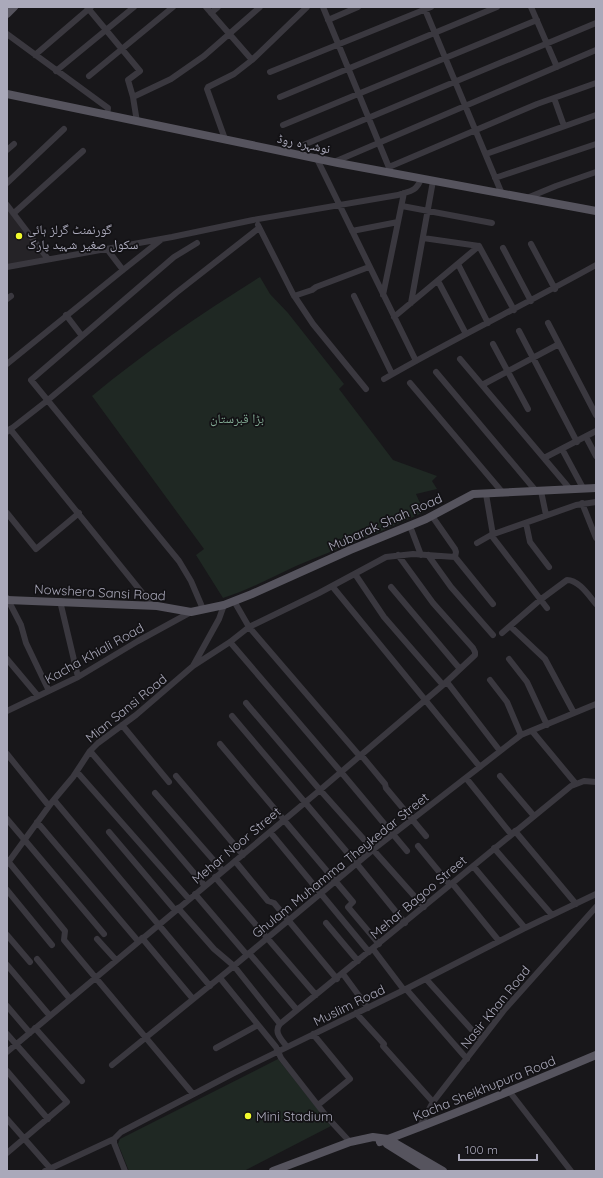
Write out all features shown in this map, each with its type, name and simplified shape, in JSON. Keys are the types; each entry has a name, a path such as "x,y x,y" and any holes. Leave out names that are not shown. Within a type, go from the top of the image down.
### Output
{"main road":[{"path":"7,14 14,7"},
{"name":"نوشہرہ روڈ","path":"7,94 107,116 316,157 334,162 390,170 421,179 596,211"},
{"name":"Mubarak Shah Road","path":"191,612 234,601 259,591 350,550 410,526 473,494 596,488"},
{"name":"Nowshera Sansi Road","path":"8,599 152,605 191,612"},
{"name":"Kacha Sheikhupura Road","path":"384,1140 419,1128 596,1055"},
{"path":"273,1171 350,1142 373,1137 384,1140 443,1171"},
{"path":"286,1171 351,1146 384,1140"},
{"path":"384,1140 387,1144 430,1171"}],"street":[{"path":"56,72 134,7"},
{"path":"89,76 173,7"},
{"path":"206,7 252,60"},
{"path":"212,13 218,7"},
{"path":"132,96 172,79 204,56 260,7"},
{"path":"225,139 207,89 208,87 234,74 252,60 307,7"},
{"path":"323,7 390,170 476,130 554,98 596,83"},
{"path":"328,20 358,7"},
{"path":"280,97 497,7"},
{"path":"531,7 557,68"},
{"path":"35,55 89,8 140,71 128,80 137,122"},
{"path":"270,72 427,8 435,33 502,194"},
{"path":"283,125 537,20"},
{"path":"301,146 455,81 596,24"},
{"path":"7,34 56,72 108,108 107,116"},
{"path":"334,162 378,142 557,68 596,50"},
{"path":"554,98 564,126"},
{"path":"486,154 596,115"},
{"path":"7,183 64,129"},
{"path":"7,150 14,144"},
{"path":"495,178 596,144"},
{"path":"14,213 83,151"},
{"path":"316,157 416,360"},
{"path":"527,198 596,172"},
{"path":"7,268 48,259 404,193 415,190 421,179"},
{"path":"411,303 433,181"},
{"path":"383,295 404,193"},
{"path":"7,205 48,259"},
{"path":"402,206 492,223"},
{"path":"256,220 294,296 313,324 366,389"},
{"path":"352,231 398,222"},
{"path":"152,605 79,513 9,431 176,293 259,228"},
{"path":"7,364 66,315 164,238"},
{"path":"423,238 479,246"},
{"path":"197,243 174,257 31,380 179,561 191,581 203,608"},
{"path":"531,244 555,288"},
{"path":"394,317 479,246"},
{"path":"479,246 514,310"},
{"path":"503,248 531,301"},
{"path":"107,249 123,270"},
{"path":"458,264 488,323"},
{"path":"294,296 369,266"},
{"path":"384,379 416,360 596,266"},
{"path":"438,281 466,334"},
{"path":"354,296 392,374"},
{"path":"66,315 82,336"},
{"path":"548,323 596,415"},
{"path":"520,331 577,442"},
{"path":"493,344 528,409"},
{"path":"482,385 559,344"},
{"path":"460,359 570,489"},
{"path":"436,372 539,491 546,515"},
{"path":"410,383 503,492"},
{"path":"544,458 596,431"},
{"path":"586,437 596,456"},
{"path":"562,449 584,488"},
{"path":"486,494 492,535 547,608"},
{"path":"582,503 596,538"},
{"path":"477,543 492,535 546,515 582,503 596,503"},
{"path":"7,513 36,548 79,513"},
{"path":"432,516 455,549 455,557 493,604"},
{"path":"526,523 530,542 549,567"},
{"path":"410,526 424,555 493,635"},
{"path":"193,666 230,642 249,627 332,586 386,557 424,555 455,557"},
{"name":"Mehar Noor Street","path":"7,1052 445,684 475,655 475,652 433,603 398,556"},
{"path":"355,574 384,617 445,684 500,751"},
{"path":"502,633 540,600 567,580 571,580 580,586 596,604"},
{"path":"332,586 480,767"},
{"path":"391,587 460,669"},
{"path":"8,599 49,691"},
{"path":"60,601 78,677"},
{"path":"234,601 249,627 358,754 361,755 426,836"},
{"name":"Mian Sansi Road","path":"7,862 49,806 77,772 90,751 172,685 193,666 215,626 224,604"},
{"name":"Kacha Khiali Road","path":"10,709 78,677 138,641 191,612"},
{"path":"510,626 545,659 574,713"},
{"path":"230,642 407,851"},
{"path":"7,659 38,696"},
{"path":"509,659 527,682 547,725"},
{"path":"490,680 507,702 522,735"},
{"path":"7,702 10,709"},
{"path":"246,703 320,790 424,907"},
{"name":"Ghulam Muhamma Theykedar Street","path":"112,1065 220,978 374,849 500,751 522,735 596,704"},
{"path":"232,716 405,922"},
{"path":"122,726 169,782"},
{"path":"532,731 576,784"},
{"path":"220,744 354,902 348,907 378,944"},
{"path":"90,751 205,886"},
{"path":"7,754 49,806"},
{"path":"77,772 189,899"},
{"path":"176,776 243,854"},
{"path":"500,776 534,816"},
{"path":"466,778 576,904"},
{"name":"Mehar Bagoo Street","path":"280,1024 337,979 513,832 571,786 584,780 596,782"},
{"path":"156,793 223,871"},
{"path":"54,800 210,986"},
{"path":"7,819 104,934"},
{"path":"37,822 193,999"},
{"path":"108,832 214,949 234,966 280,1024 277,1031 286,1047"},
{"path":"270,832 320,894 467,1058"},
{"path":"418,846 499,941"},
{"path":"494,848 552,915"},
{"path":"235,861 268,901 274,903 337,979"},
{"path":"7,862 65,931 64,940 193,1094"},
{"path":"473,866 525,928"},
{"path":"215,877 316,996"},
{"path":"7,890 52,945"},
{"path":"195,894 297,1010"},
{"name":"Muslim Road","path":"48,1170 114,1139 121,1132 278,1051 405,990 499,941 596,894"},
{"name":"Nasir Khan Road","path":"419,1128 433,1102 505,1010 596,907"},
{"path":"326,924 358,961"},
{"path":"7,935 30,962"},
{"path":"97,939 116,960"},
{"path":"37,959 70,999"},
{"path":"7,965 50,1016"},
{"path":"343,974 368,1008"},
{"path":"220,978 258,1025 278,1051 281,1058 318,1105 350,1142"},
{"path":"426,979 481,1040"},
{"path":"7,1006 30,1033"},
{"path":"356,1013 433,1102"},
{"path":"216,1048 258,1025"},
{"path":"35,1028 82,1081"},
{"path":"7,1034 67,1102 7,1153"},
{"path":"313,1034 350,1078 318,1105"},
{"path":"7,1072 48,1119"},
{"path":"509,1091 571,1171"},
{"path":"7,1119 48,1170"},
{"path":"114,1139 114,1143 125,1171"}],"shaded area":[{"name":"گورنمنٹ گرلز ہائی سکول صغیر شہید پارک","path":"7,205 48,259 7,267"}],"green space":[{"name":"بڑا قبرستان","path":"260,277 270,294 288,313 344,384 339,389 393,460 437,476 432,481 437,489 416,494 424,512 223,598 196,555 204,549 92,396 132,364 174,334"},
{"path":"278,1059 331,1126 244,1171 129,1171 118,1144 120,1139"}],"place":[{"name":"گورنمنٹ گرلز ہائی سکول صغیر شہید پارک","path":"19,236"},
{"name":"Mini Stadium","path":"248,1116"}]}
